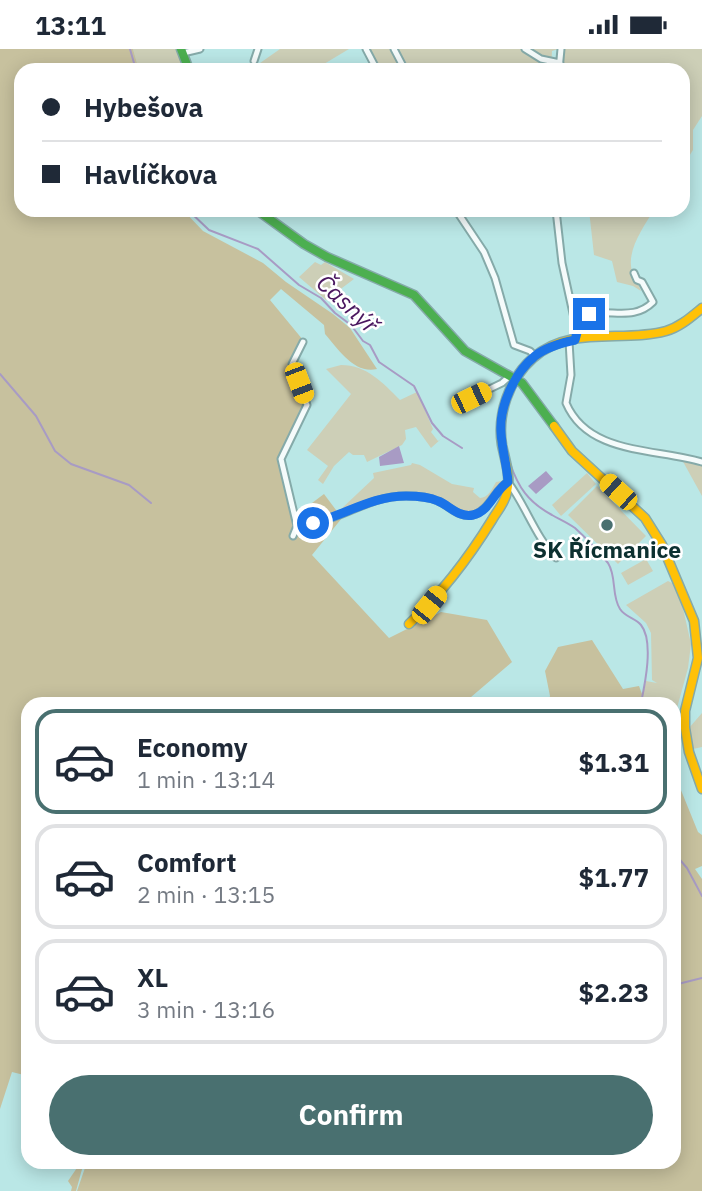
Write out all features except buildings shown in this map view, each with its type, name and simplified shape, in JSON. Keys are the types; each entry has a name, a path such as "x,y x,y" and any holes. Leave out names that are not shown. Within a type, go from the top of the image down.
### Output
{"main road":[{"path":"267,217 327,257 414,295 465,351 527,389 572,451 645,519 657,536 694,621 698,658 685,711 685,728 689,752 702,789"},
{"path":"409,624 462,570 508,490 500,432 512,378 534,356 555,345 664,332 683,323 702,308"}],"street":[{"path":"182,51 200,49"},
{"path":"254,61 258,49"},
{"path":"525,49 541,59 560,63 561,49"},
{"path":"461,217 484,253 495,278 514,345 530,351 534,356"},
{"path":"557,217 562,263 574,319 579,325"},
{"path":"634,273 651,295 653,302 642,311 627,315 589,314 579,325 572,341 571,375 566,403 582,429 596,438 702,462"},
{"path":"293,535 297,526 281,459 306,405 292,364 303,342"},
{"path":"471,398 512,378"},
{"path":"297,526 329,519 367,502 386,497 429,499 440,502 459,514 470,515 486,507 508,482 522,502 533,528 556,558"}],"green space":[{"path":"133,49 177,49 182,63 137,63"},
{"path":"280,49 349,49 326,63 260,63"},
{"path":"370,49 558,49 552,51 551,63 377,63"},
{"path":"563,49 702,49 702,116 693,130 693,150 690,155 690,63 563,63"},
{"path":"590,217 650,217 637,239 631,263 641,291 617,282 612,261 594,255"},
{"path":"315,262 321,265 325,262 354,279 326,300 299,277"},
{"path":"341,365 367,372 381,381 400,400 417,392 433,429 431,432 438,441 441,439 431,448 416,427 405,430 406,439 402,445 367,462 364,455 353,455 349,452 334,466 323,484 318,480 328,466 307,450 351,394 326,369"},
{"path":"681,458 702,464 702,496"},
{"path":"412,463 452,484 474,488 473,492 480,498 488,495 496,482 502,481 484,505 468,513 411,493 380,496 340,510 374,478 373,473"},
{"name":"SK Řícmanice","path":"587,473 596,484 561,516 552,505"},
{"name":"SK Řícmanice","path":"597,486 646,536 618,564 568,515"},
{"path":"646,559 653,571 628,585 621,573"},
{"path":"668,581 672,583 682,604 691,644 680,697 642,697 646,681 657,683 652,680 651,633 646,623 626,605"},
{"path":"702,713 702,747 693,749 689,728"}],"shaded area":[{"path":"0,49 133,49 137,63 14,63 14,217 190,217 203,231 263,263 350,328 377,369 361,368 348,359 325,334 324,325 281,289 270,300 303,340 290,363 304,404 278,460 292,518 324,494 342,518 312,555 389,638 441,612 487,620 512,662 471,697 21,697 21,1074 12,1072 0,1109"},
{"path":"399,446 404,463 380,466 379,457"},
{"path":"546,471 553,479 536,494 528,486"},
{"path":"592,640 623,689 639,686 642,697 550,697 545,671 558,647"},
{"path":"681,790 698,832 702,835 702,866 695,869 702,879 702,1191 77,1191 85,1169 681,1169"},
{"path":"76,1169 82,1169 76,1191 71,1191 72,1187 68,1181"}],"waterway":[{"name":"Časnýř","path":"130,49 134,63"},
{"name":"Časnýř","path":"195,217 209,230 258,249 299,285 321,298 370,345 379,362 414,386 432,423 443,436 462,448"},
{"path":"0,374 36,416 55,451 71,464 129,485 151,503"},
{"name":"Časnýř","path":"510,463 520,487 530,499 575,528 611,568 617,604 622,612 641,625 645,632 648,652 642,697"},
{"name":"Časnýř","path":"681,861 702,896"},
{"path":"681,983 702,978"}],"traffic: fast":[{"path":"181,49 186,63"},
{"path":"267,217 327,257 414,295 465,351 522,383 554,426"}],"traffic: slow":[{"path":"409,624 454,575 505,500 508,480 501,421 511,387 525,366 548,348 563,342 580,338 632,336 666,331 681,324 702,308"},
{"path":"554,426 572,451 645,518 662,545 694,621 698,658 685,711 685,728 689,752 702,789"}],"place":[{"name":"SK Řícmanice","path":"607,525"}],"route":[{"path":"313,523 386,497 416,496 440,502 465,515 476,514 486,507 508,482 500,432 503,410 515,379 534,356 555,345 575,340 579,325 589,314"}]}
